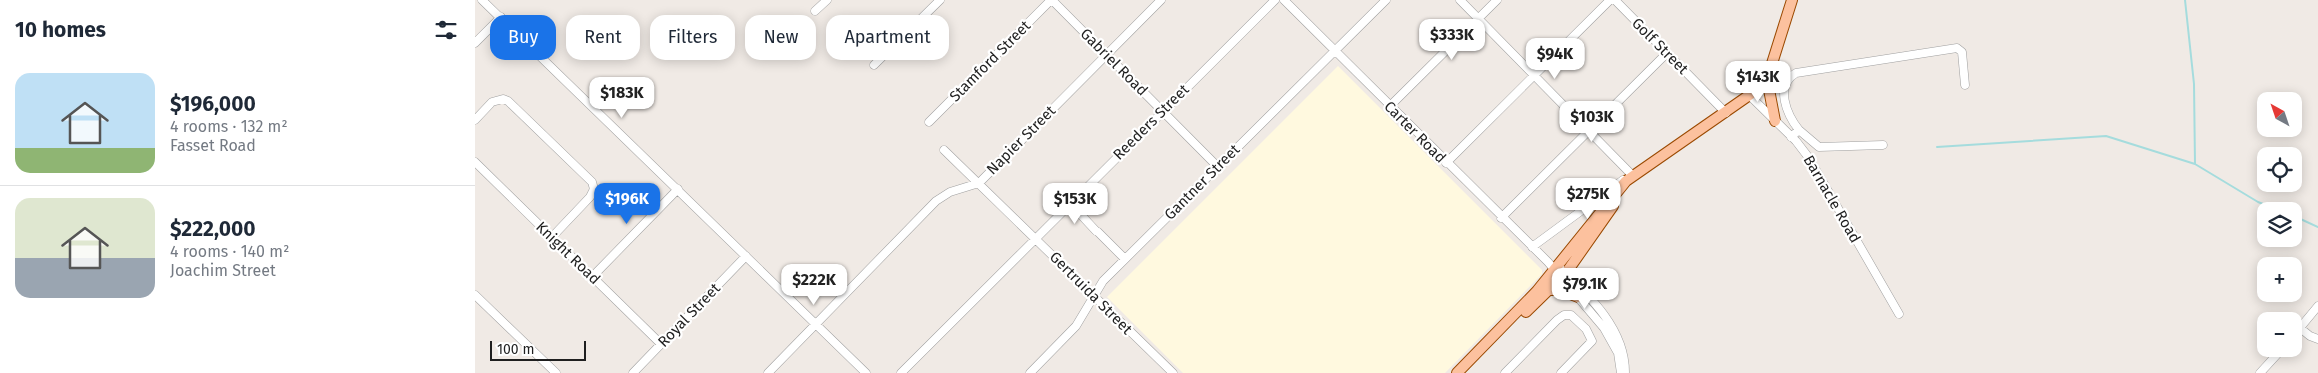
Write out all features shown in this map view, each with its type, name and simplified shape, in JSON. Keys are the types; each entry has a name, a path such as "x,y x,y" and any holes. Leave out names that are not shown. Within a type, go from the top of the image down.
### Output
{"main road":[{"path":"1462,373 1473,360 1550,290 1560,272 1633,175 1750,96 1767,79 1792,0"},
{"path":"1767,79 1775,122"},
{"path":"1457,373 1560,272"},
{"path":"1550,290 1559,290 1578,296"}],"street":[{"path":"482,0 499,15"},
{"path":"815,11 827,0"},
{"path":"874,65 940,0"},
{"name":"Gabriel Road","path":"1051,0 1218,167"},
{"name":"Stamford Street","path":"929,122 1051,0"},
{"name":"Napier Street","path":"768,373 936,202 951,192 979,183 1161,0"},
{"name":"Reeders Street","path":"901,373 1275,0"},
{"name":"Carter Road","path":"1284,0 1501,218 1560,272"},
{"name":"Gantner Street","path":"1030,373 1076,326 1103,281 1386,0"},
{"path":"1459,0 1633,175 1532,247"},
{"path":"1390,106 1497,0"},
{"path":"1446,163 1610,0"},
{"name":"Golf Street","path":"1615,0 1726,113"},
{"path":"475,43 490,28"},
{"path":"1883,145 1819,147 1799,130 1789,118 1784,98 1788,81 1796,73 1957,48 1962,52 1965,85"},
{"path":"1501,218 1667,53"},
{"path":"545,60 866,373"},
{"name":"Barnacle Road","path":"1750,96 1809,158 1899,314"},
{"path":"475,120 492,102 503,99 508,101 592,182 594,190 590,197 552,237"},
{"path":"1791,137 1799,130"},
{"name":"Gertruida Street","path":"944,150 1168,371"},
{"name":"Knight Road","path":"475,162 661,344"},
{"path":"592,277 678,189"},
{"path":"1070,203 1125,259"},
{"name":"Royal Street","path":"633,373 746,256"},
{"path":"1560,272 1617,343 1621,373"},
{"path":"1560,272 1603,313 1625,360 1625,373"},
{"path":"475,296 556,373"},
{"path":"2302,326 2318,306"},
{"path":"1505,373 1557,320 1564,315 1571,315 1586,329 1592,341 1561,373"},
{"path":"2302,330 2318,339"},
{"path":"2260,373 2275,357"}],"shaded area":[{"path":"1338,66 1542,270 1542,274 1445,373 1183,373 1107,297"}],"waterway":[{"path":"2185,0 2194,84 2195,164"},
{"path":"1937,147 2106,136 2195,164 2258,202"},
{"path":"2302,220 2318,227"}]}
